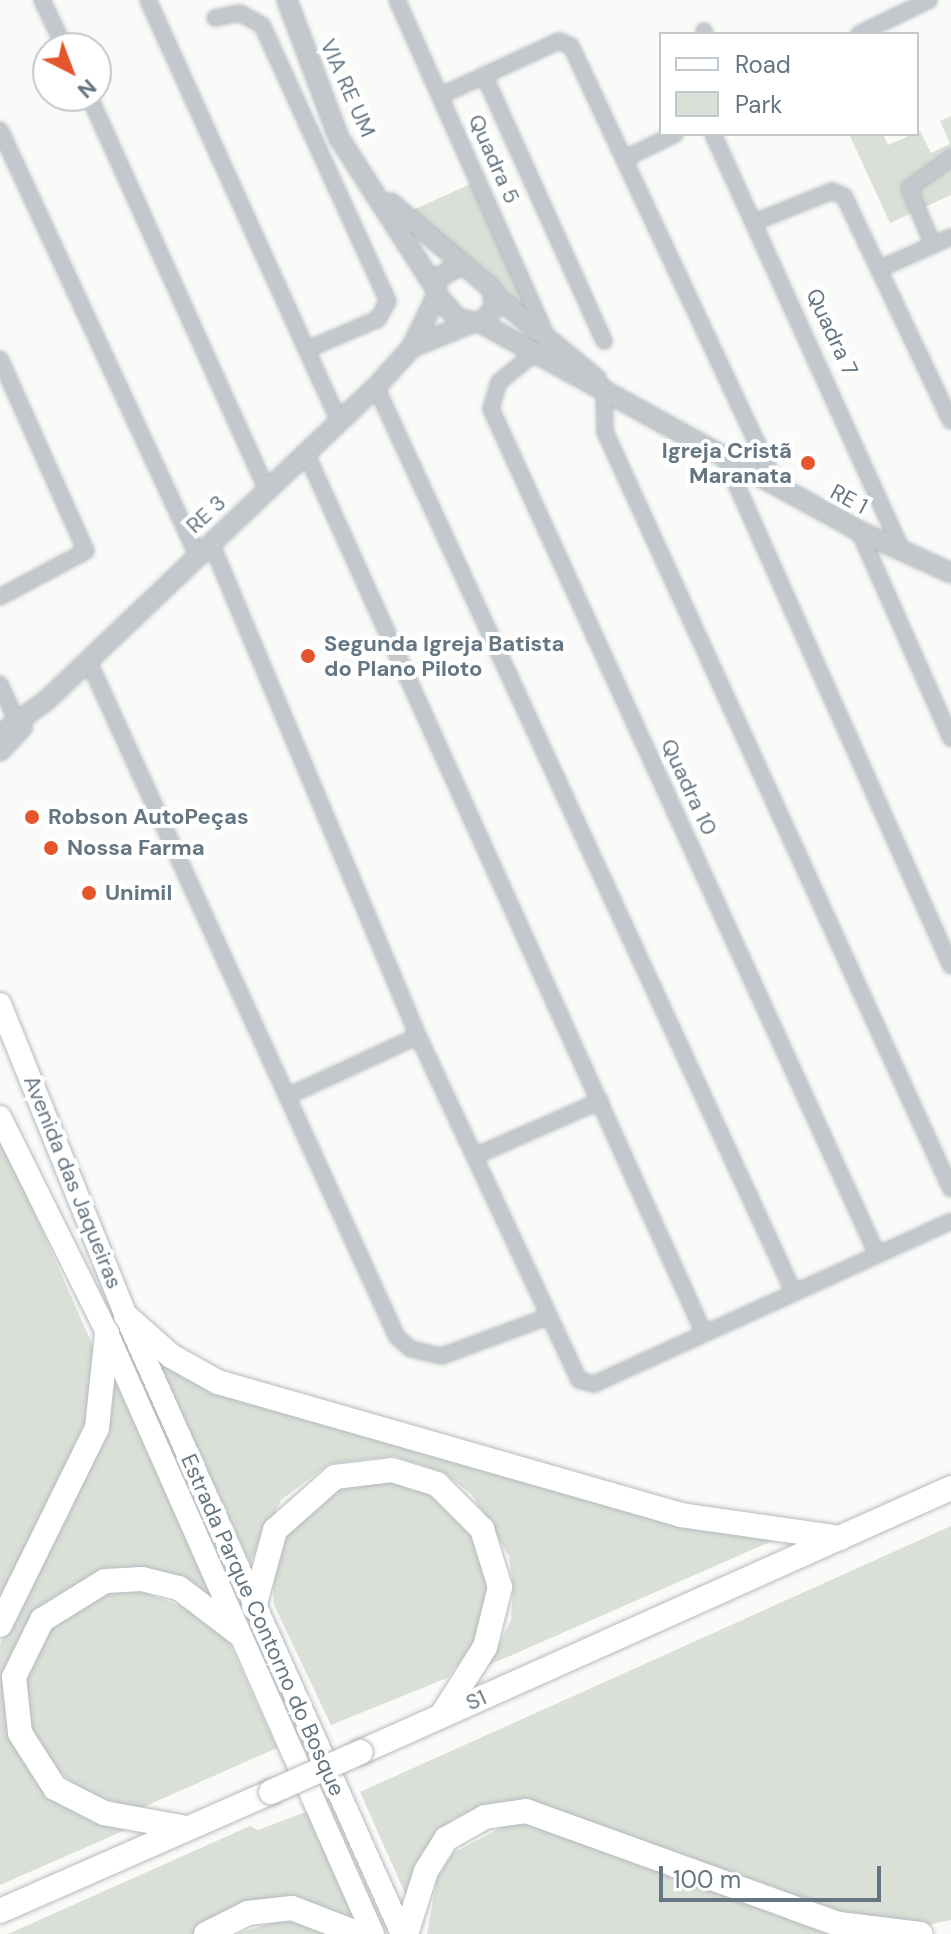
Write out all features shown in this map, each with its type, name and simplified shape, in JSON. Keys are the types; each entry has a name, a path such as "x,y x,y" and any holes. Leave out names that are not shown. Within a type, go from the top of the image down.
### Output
{"highway":[{"path":"126,1316 184,1365 218,1382 681,1515 840,1538"},
{"path":"0,1625 97,1428 107,1333"},
{"path":"254,1607 275,1530 335,1477 392,1470 437,1484 482,1529 500,1587 485,1647 442,1715"},
{"name":"S1","path":"0,1911 951,1488"},
{"path":"187,1828 104,1813 55,1788 20,1733 14,1677 42,1620 105,1581 142,1579 179,1588 238,1633"},
{"path":"404,1934 426,1871 446,1839 485,1817 526,1811 839,1924 920,1934"},
{"path":"206,1934 248,1913 292,1908 359,1934"}],"main road":[{"name":"Avenida das Jaqueiras","path":"0,1004 5,1035 126,1316"},
{"name":"Avenida das Jaqueiras","path":"0,1117 107,1333"},
{"name":"Estrada Parque Contorno do Bosque","path":"126,1316 254,1607 404,1934"},
{"name":"Estrada Parque Contorno do Bosque","path":"107,1333 373,1934"}],"street":[{"path":"42,0 57,32"},
{"path":"148,0 339,421"},
{"name":"VIA RE UM","path":"287,0 339,138 375,190 436,291 475,324"},
{"name":"Quadra 5","path":"397,0 442,95 541,345"},
{"path":"863,32 929,0"},
{"path":"215,18 240,13 262,25 388,301 378,319 306,350"},
{"path":"442,95 566,41 778,488"},
{"path":"484,75 604,341"},
{"path":"96,112 267,490"},
{"path":"0,130 204,549 418,1036 572,1373 587,1383 951,1221"},
{"path":"624,159 671,136"},
{"name":"Quadra 7","path":"714,136 903,552"},
{"path":"933,245 909,188 951,158"},
{"name":"VIA RE UM","path":"375,190 497,297"},
{"path":"755,222 840,193 951,421"},
{"path":"879,269 951,237"},
{"path":"436,291 461,265"},
{"name":"RE 3","path":"0,751 22,721 376,387 412,347 436,291"},
{"path":"475,324 497,297"},
{"name":"RE 1","path":"497,297 541,345 604,387 778,488 859,531 951,573"},
{"name":"RE 1","path":"475,324 541,345"},
{"name":"RE 3","path":"412,347 475,324"},
{"name":"Quadra 10","path":"541,345 499,382 491,409 877,1254"},
{"path":"0,359 86,551 0,597"},
{"path":"376,387 794,1293"},
{"path":"604,387 605,432 951,1189"},
{"path":"306,453 703,1331"},
{"path":"725,459 951,966"},
{"path":"859,531 951,739"},
{"path":"88,660 401,1342 429,1355 452,1355 547,1317"},
{"path":"0,684 22,721"},
{"name":"RE 3","path":"0,734 22,721"},
{"path":"288,1096 418,1036"},
{"path":"475,1156 600,1101"}],"green space":[{"path":"951,116 951,195 890,223 850,136 884,136 888,145 909,136 919,136 920,131 931,153 950,144 940,121"},
{"path":"475,182 535,319 413,210"},
{"path":"0,1134 95,1351 91,1419 0,1607"},
{"path":"155,1356 208,1389 779,1538 489,1665 511,1620 513,1587 509,1556 472,1495 443,1472 394,1456 329,1464 281,1500 250,1563"},
{"path":"113,1369 218,1601 143,1573 25,1636 21,1754 130,1828 0,1885 0,1644 93,1457"},
{"path":"390,1481 432,1494 472,1534 489,1588 475,1642 447,1678 331,1725 274,1605 273,1570 285,1535 339,1487"},
{"path":"951,1526 951,1920 918,1927 860,1922 491,1805 453,1819 421,1853 413,1911 360,1792"},
{"path":"141,1591 199,1613 229,1642 277,1748 139,1809 82,1792 45,1758 31,1729 26,1679 51,1628 108,1593"},
{"path":"314,1809 359,1924 305,1904 202,1934 8,1934 250,1826 258,1830"},
{"path":"512,1822 538,1822 849,1934 427,1934 437,1878 453,1853"},
{"path":"297,1921 341,1934 237,1934 274,1922"}],"place":[{"name":"Igreja Cristã Maranata","path":"808,463"},
{"name":"Segunda Igreja Batista do Plano Piloto","path":"308,656"},
{"name":"Robson AutoPeças","path":"32,817"},
{"name":"Nossa Farma","path":"51,848"},
{"name":"Unimil","path":"89,893"}]}
